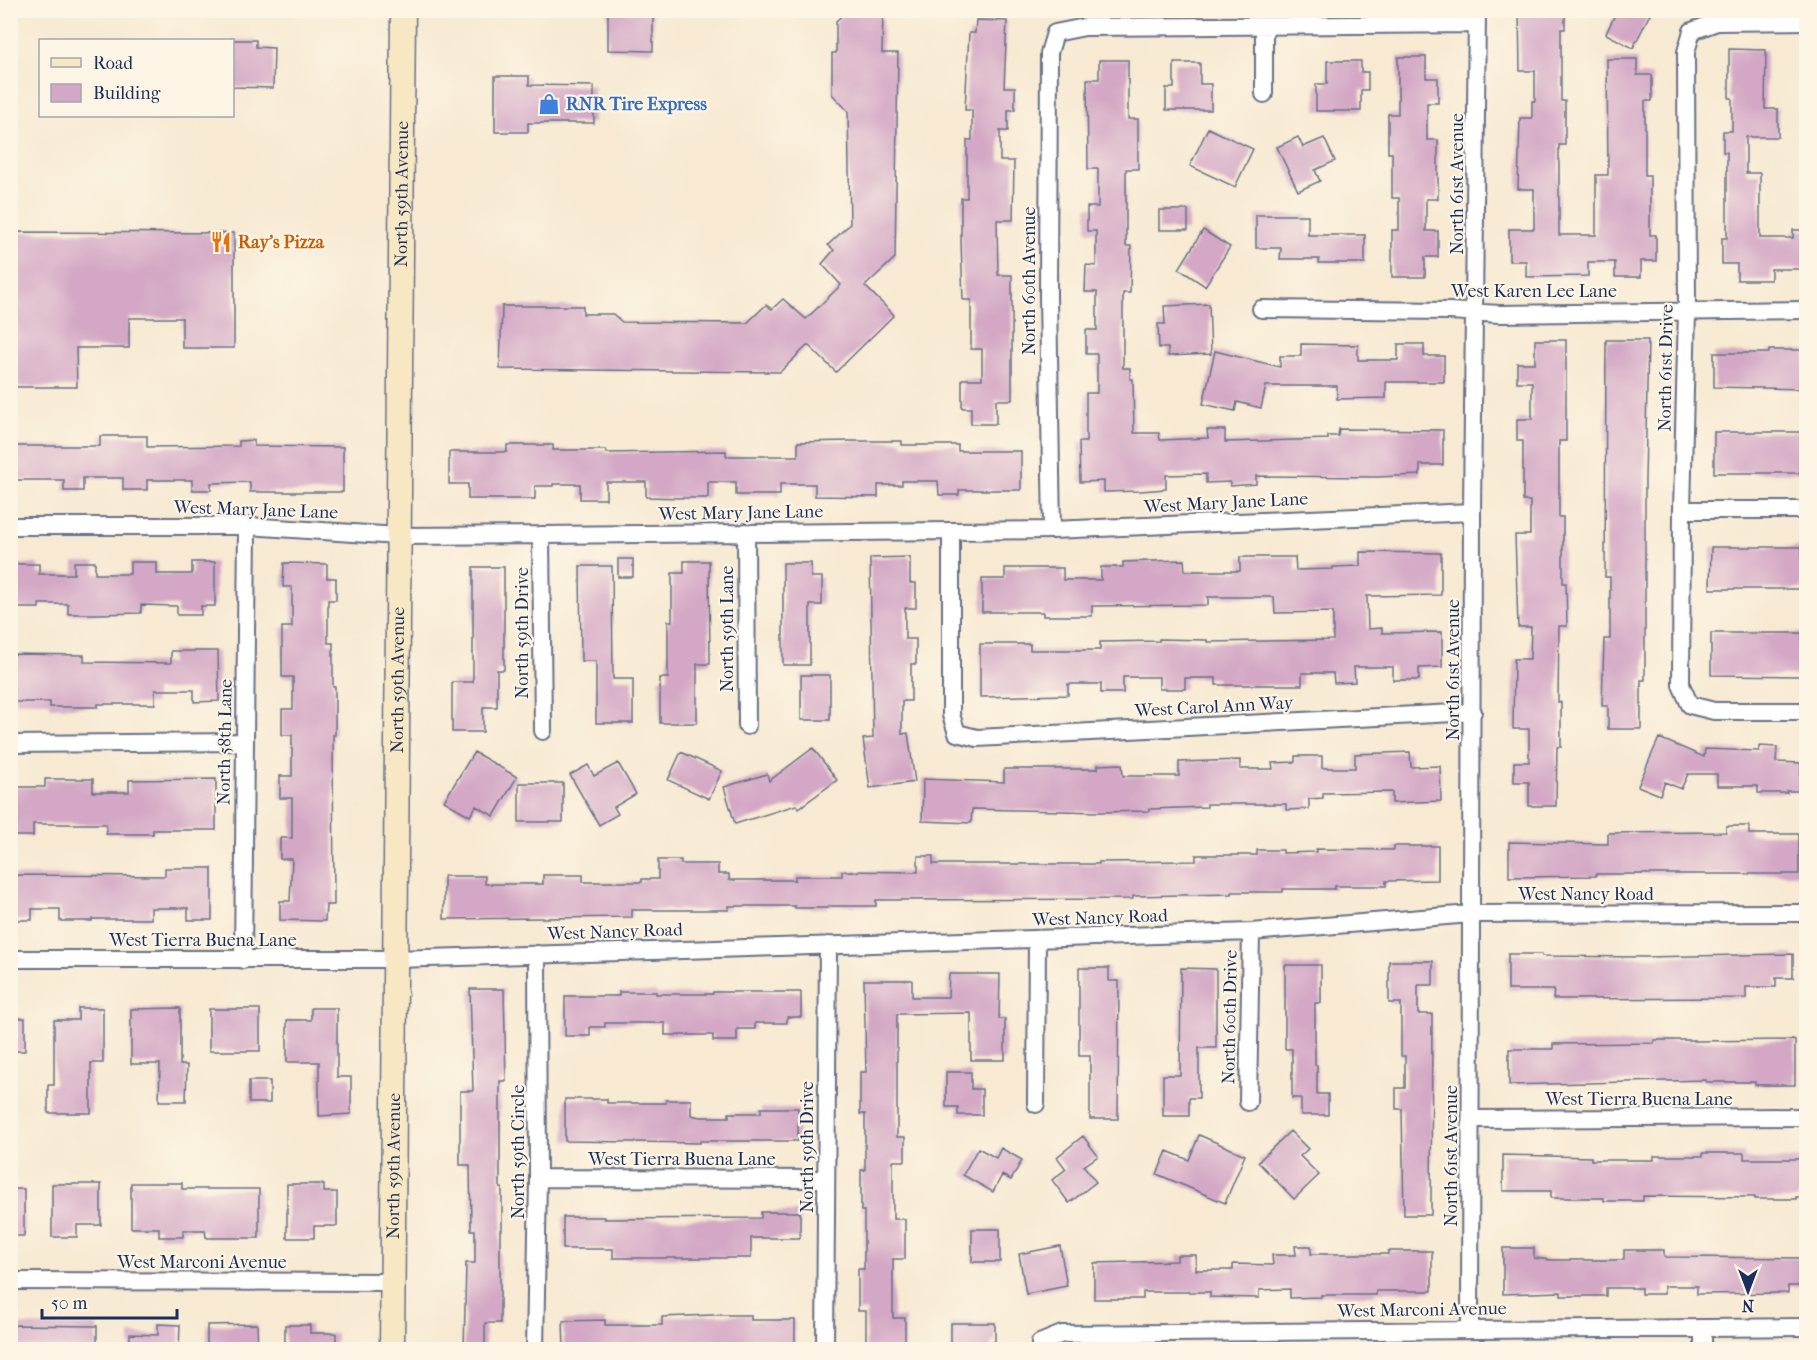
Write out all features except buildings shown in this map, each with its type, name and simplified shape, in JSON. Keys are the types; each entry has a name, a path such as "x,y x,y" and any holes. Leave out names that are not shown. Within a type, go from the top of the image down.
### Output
{"main road":[{"name":"North 59th Avenue","path":"392,1350 403,10"}],"street":[{"path":"1264,94 1264,26 1477,17"},
{"name":"North 61st Avenue","path":"1470,1329 1472,512 1476,312 1477,17"},
{"name":"North 61st Drive","path":"1806,21 1717,22 1692,31 1686,52 1687,310 1681,685 1690,705 1714,711 1806,711"},
{"name":"North 60th Avenue","path":"1052,530 1048,286 1049,53 1055,33 1085,27 1264,26"},
{"name":"West Karen Lee Lane","path":"1261,309 1500,314 1806,310"},
{"path":"1682,510 1806,510"},
{"name":"West Mary Jane Lane","path":"10,526 247,526 398,536 541,535 1052,530 1472,512"},
{"name":"North 58th Lane","path":"243,960 247,526"},
{"name":"West Carol Ann Way","path":"951,531 951,715 957,733 977,738 1473,712"},
{"name":"North 59th Lane","path":"746,532 747,726"},
{"name":"North 59th Drive","path":"541,535 543,731"},
{"path":"10,744 244,742"},
{"name":"West Nancy Road","path":"395,959 1251,932 1471,914 1806,913"},
{"name":"North 60th Drive","path":"1248,1102 1251,932"},
{"path":"1036,1104 1037,939"},
{"name":"North 59th Drive","path":"825,1350 828,945"},
{"name":"North 59th Circle","path":"535,1350 538,1178 537,954"},
{"name":"West Tierra Buena Lane","path":"10,959 395,959"},
{"name":"West Tierra Buena Lane","path":"1471,1119 1806,1118"},
{"name":"West Tierra Buena Lane","path":"538,1178 826,1179"},
{"name":"West Marconi Avenue","path":"10,1281 393,1282"},
{"name":"West Marconi Avenue","path":"1040,1346 1062,1334 1806,1327"},
{"path":"1703,1328 1703,1350"}],"place":[{"name":"RNR Tire Express","path":"549,104"},
{"name":"Ray's Pizza","path":"221,242"}]}
